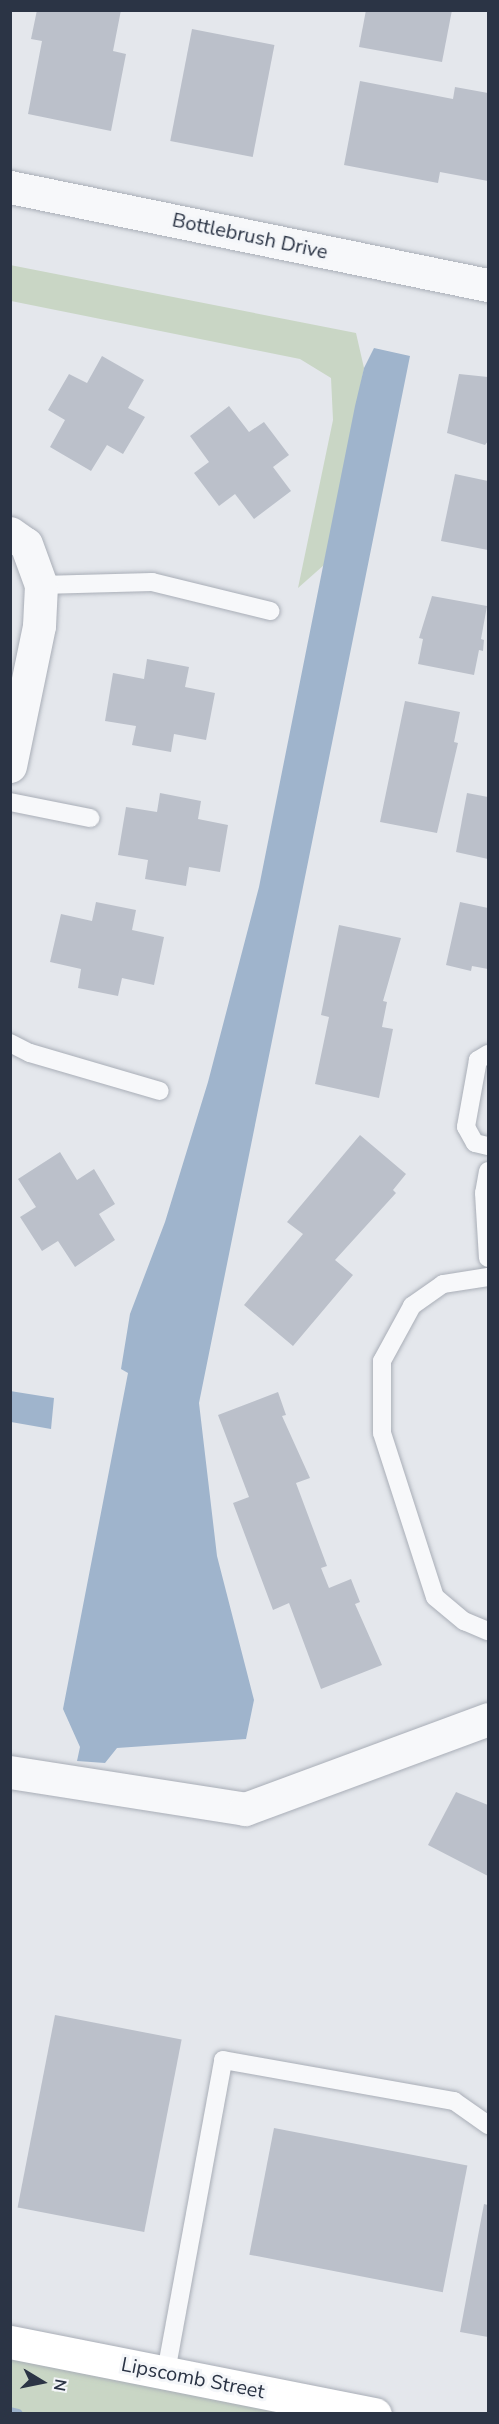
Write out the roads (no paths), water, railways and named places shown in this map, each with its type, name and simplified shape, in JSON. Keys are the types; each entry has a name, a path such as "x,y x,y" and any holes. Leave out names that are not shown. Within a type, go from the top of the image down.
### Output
{"street":[{"name":"Bottlebrush Drive","path":"10,187 489,285"},
{"path":"10,533 26,544 41,585 39,626 10,766"},
{"path":"10,1772 245,1809 489,1719"},
{"name":"Lipscomb Street","path":"10,2342 375,2414"}],"lane":[{"path":"41,585 152,582 270,611"},
{"path":"10,802 90,818"},
{"path":"10,1043 30,1053 160,1091"},
{"path":"489,1054 478,1060 466,1127 475,1143 489,1146"},
{"path":"489,1171 484,1193 489,1258"},
{"path":"489,1277 443,1284 412,1306 382,1361 382,1433 435,1597 464,1621 489,1631"},
{"path":"166,2373 223,2060 454,2101 489,2125"}],"water":[{"path":"374,348 410,356 199,1403 217,1556 254,1700 246,1739 117,1748 105,1763 77,1761 80,1747 63,1709 128,1373 121,1369 130,1314 165,1222 208,1082 259,887 355,406 364,368"},
{"path":"10,1391 54,1398 51,1429 11,1422"}],"waterway":[{"path":"10,2412 18,2414"}]}
